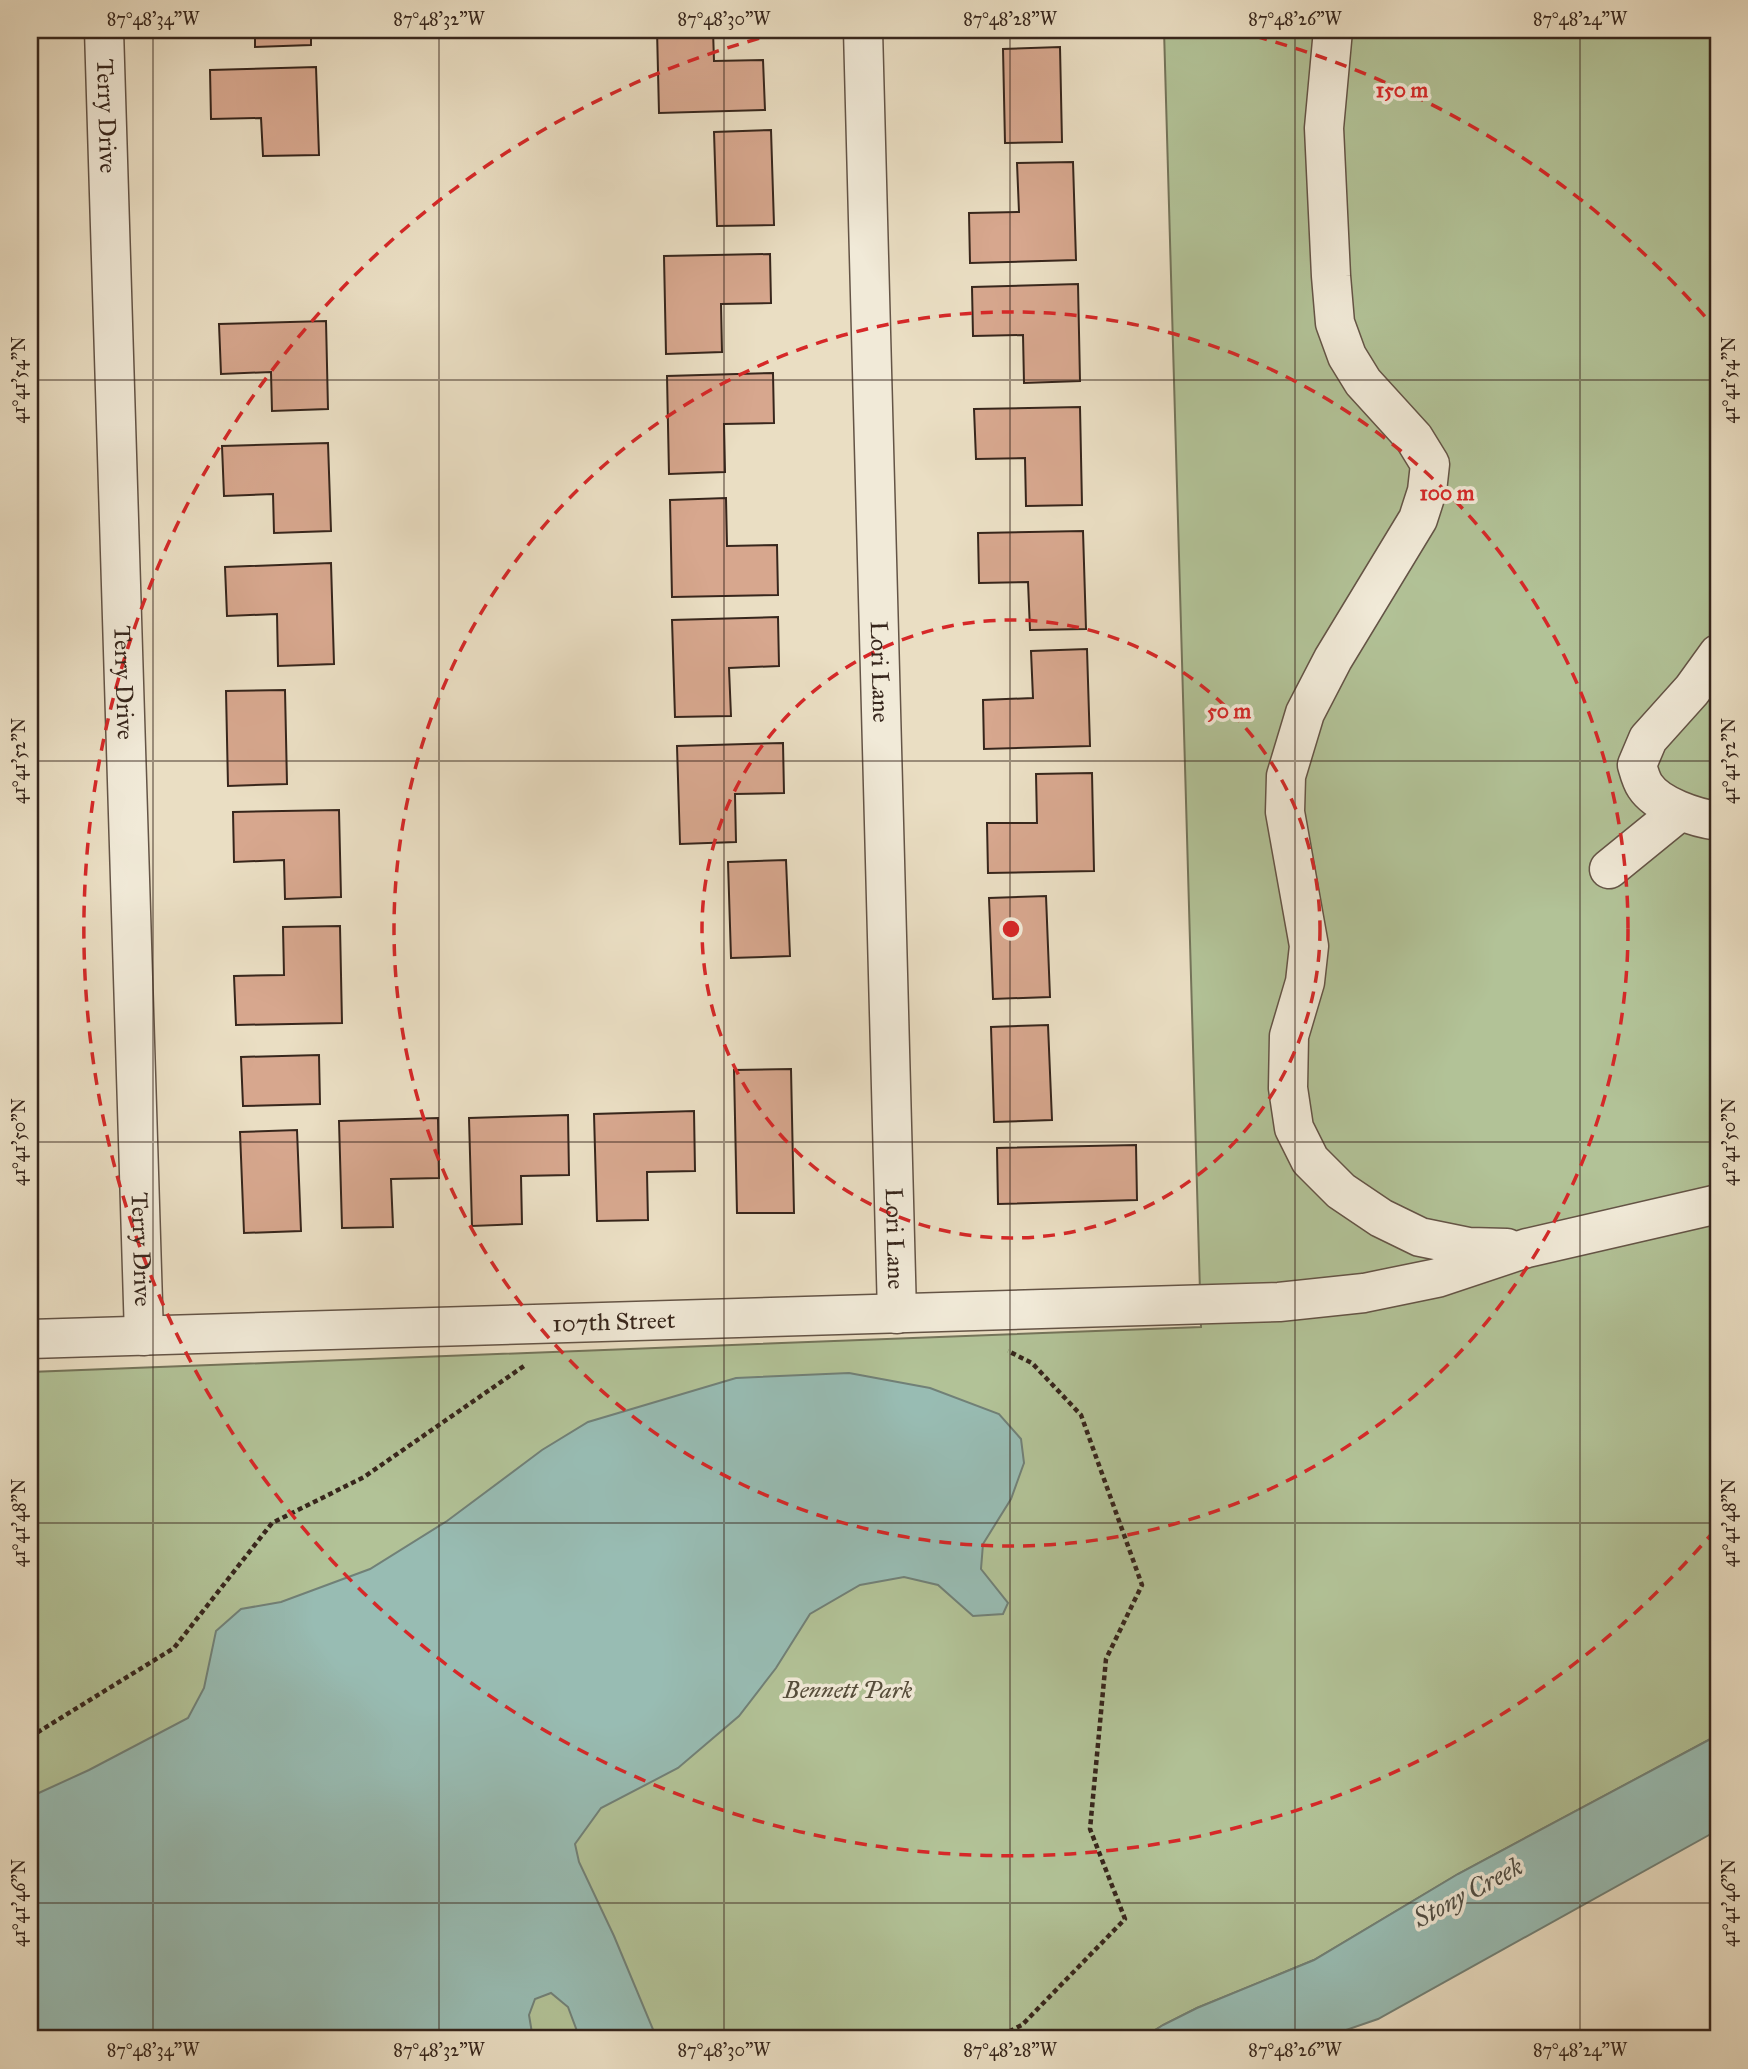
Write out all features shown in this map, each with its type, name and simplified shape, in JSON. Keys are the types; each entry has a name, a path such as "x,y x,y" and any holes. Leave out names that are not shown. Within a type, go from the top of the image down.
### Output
{"street":[{"name":"Terry Drive","path":"104,30 144,1336"},
{"name":"Lori Lane","path":"863,30 897,1314"},
{"path":"1334,30 1324,128 1335,323 1348,356 1363,382 1414,438 1430,464 1427,491 1418,519 1332,659 1305,713 1286,776 1285,812 1309,946 1305,982 1289,1036 1288,1088 1294,1128 1310,1160 1341,1191 1381,1218 1420,1237 1469,1247 1527,1248 1718,1204"},
{"path":"1718,653 1692,690 1648,739 1637,765 1645,787 1658,798 1679,812 1718,821"},
{"path":"1609,869 1679,812"},
{"name":"107th Street","path":"30,1339 1279,1302 1364,1293 1437,1278 1527,1248"}],"path":[{"path":"994,2039 1022,2025 1125,1919 1090,1829 1106,1659 1142,1585 1081,1415 1031,1363 998,1347"},
{"path":"30,1737 174,1648 272,1523 364,1477 531,1362"}],"green space":[{"name":"Bennett Park","path":"1164,30 1718,30 1718,1735 1458,1874 1314,1960 1197,2008 1141,2039 30,2039 30,1372 1201,1327"}],"water":[{"path":"849,1373 930,1388 999,1414 1021,1439 1024,1463 1011,1499 983,1544 981,1569 1008,1603 1003,1614 973,1616 938,1585 904,1577 860,1585 810,1614 776,1668 739,1716 678,1768 601,1808 575,1844 579,1862 614,1936 657,2039 580,2039 568,2007 551,1993 535,1999 529,2015 533,2039 30,2039 30,1797 89,1770 188,1718 204,1688 216,1631 241,1609 281,1602 370,1569 447,1521 542,1450 588,1422 736,1378"},
{"name":"Stony Creek","path":"1718,1735 1718,1830 1378,2019 1320,2039 1141,2039 1197,2008 1314,1960 1458,1874"}],"building":[{"path":"255,30 311,30 311,45 255,47"},
{"path":"657,30 713,30 714,61 763,60 765,110 659,113"},
{"path":"1060,47 1062,142 1005,143 1003,49"},
{"path":"316,67 319,155 263,156 261,118 211,119 210,70"},
{"path":"771,130 774,225 717,226 714,132"},
{"path":"1073,162 1076,260 970,263 969,213 1019,212 1017,163"},
{"path":"770,254 771,303 721,304 722,352 666,354 664,256"},
{"path":"1078,284 1080,381 1024,383 1023,335 973,336 972,287"},
{"path":"326,321 328,409 272,411 271,372 221,374 219,324"},
{"path":"773,373 774,423 724,424 725,472 669,474 667,376"},
{"path":"1080,407 1082,505 1026,506 1025,458 976,459 974,409"},
{"path":"328,443 331,531 274,533 273,494 224,496 222,446"},
{"path":"726,498 727,546 777,545 778,595 672,597 670,500"},
{"path":"1083,531 1086,629 1030,630 1028,582 979,583 978,533"},
{"path":"331,563 334,664 278,666 277,614 227,616 225,567"},
{"path":"778,617 779,666 729,668 731,716 675,717 672,620"},
{"path":"1087,649 1090,746 984,749 983,700 1033,698 1031,651"},
{"path":"285,690 287,784 228,786 226,691"},
{"path":"783,743 784,793 735,794 736,842 680,844 677,746"},
{"path":"1092,773 1094,871 988,873 987,823 1037,823 1036,774"},
{"path":"339,810 341,897 285,899 284,860 234,862 233,812"},
{"path":"786,860 790,956 731,958 728,862"},
{"path":"1046,896 1050,997 993,999 989,898"},
{"path":"340,926 342,1023 236,1025 234,976 284,975 283,927"},
{"path":"1048,1025 1052,1120 994,1122 991,1027"},
{"path":"319,1055 320,1104 243,1106 241,1057"},
{"path":"791,1069 794,1213 737,1213 734,1070"},
{"path":"694,1111 695,1171 647,1172 648,1220 597,1221 594,1114"},
{"path":"568,1115 569,1175 521,1176 522,1224 472,1226 469,1118"},
{"path":"438,1118 439,1178 391,1179 393,1227 342,1228 339,1121"},
{"path":"297,1130 301,1231 244,1233 240,1132"},
{"path":"1136,1145 1137,1200 998,1204 997,1148"}]}
